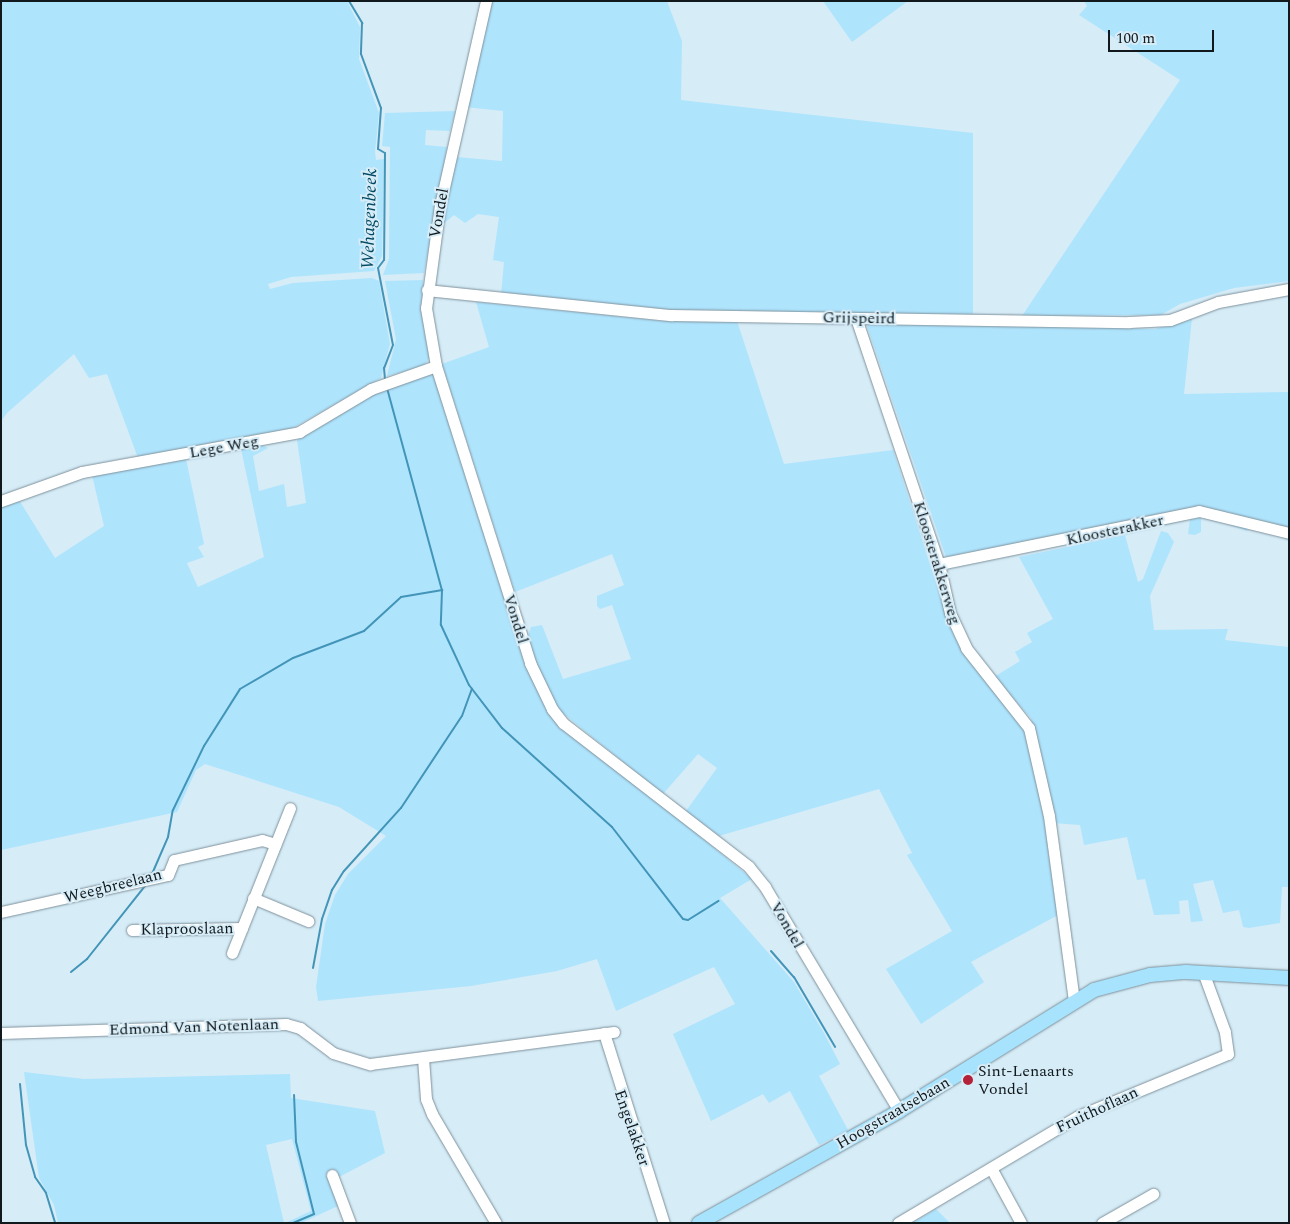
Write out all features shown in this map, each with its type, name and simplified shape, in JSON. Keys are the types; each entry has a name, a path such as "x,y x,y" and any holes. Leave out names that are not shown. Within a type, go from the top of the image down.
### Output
{"main road":[{"name":"Hoogstraatsebaan","path":"699,1223 899,1111 1074,1000 1116,983 1150,975 1203,972 1289,978"}],"street":[{"name":"Vondel","path":"486,1 440,205 427,290 436,366 530,663 552,709 599,753 754,874 899,1111"},
{"name":"Grijspeird","path":"427,290 671,315 1152,322 1170,320 1218,302 1289,289"},
{"name":"Kloosterakkerweg","path":"856,318 939,564 950,613 966,648 1029,728 1049,816 1074,1000"},
{"name":"Lege Weg","path":"1,501 82,472 299,432 371,389 436,366"},
{"name":"Kloosterakker","path":"939,564 1199,511 1289,533"},
{"name":"Klaprooslaan","path":"232,953 290,808"},
{"name":"Weegbreelaan","path":"1,912 168,875 174,860 262,840 275,844"},
{"path":"253,898 308,921"},
{"name":"Klaprooslaan","path":"132,930 242,928"},
{"name":"Fruithoflaan","path":"898,1223 1086,1112 1228,1054 1225,1032 1203,972"},
{"name":"Edmond Van Notenlaan","path":"1,1033 286,1024 300,1028 333,1053 349,1060 370,1064 609,1033"},
{"name":"Engelakker","path":"609,1033 664,1223"},
{"path":"423,1058 426,1099 432,1114 496,1223"},
{"path":"991,1168 1022,1223"},
{"path":"332,1175 350,1223"},
{"path":"1102,1223 1153,1194"}],"shaded area":[{"path":"1,1 347,1 360,27 359,59 379,113 375,152 376,160 384,159 382,256 374,271 291,277 268,284 270,289 293,283 372,278 379,281 390,344 381,378 289,430 138,458 107,374 89,378 74,354 7,413 2,420 1,438"},
{"path":"492,1 667,1 682,41 681,100 973,133 973,315 675,310 501,295 504,262 493,260 499,217 478,214 465,223 454,215 442,225 456,157 502,161 503,111 465,107"},
{"path":"823,1 908,1 852,42"},
{"path":"1084,1 1289,1 1289,281 1234,288 1180,304 1161,315 1022,316 1180,80 1079,15 1087,6"},
{"path":"455,111 450,131 426,130 425,145 447,147 424,273 383,275 389,259 390,147 382,146 385,113"},
{"path":"423,280 430,357 424,366 387,376 396,339 385,281"},
{"path":"476,302 663,321 737,321 784,464 893,450 943,605 1024,724 1049,838 1058,915 971,962 984,982 921,1024 886,969 952,931 907,855 912,853 879,789 719,836 686,811 717,768 698,754 663,794 559,710 537,669 527,639 531,627 542,625 563,679 631,659 612,605 600,609 597,606 597,596 624,585 612,554 515,592 442,364 489,347"},
{"path":"1192,318 1184,394 1289,392 1289,530 1252,518 1247,531 1230,525 1231,520 1225,518 1223,523 1201,518 1201,532 1195,535 1188,534 1190,519 1125,535 1121,525 946,557 867,326 873,323 1155,329"},
{"path":"434,371 550,713 752,879 720,898 794,982 824,1033 840,1064 819,1076 848,1130 819,1145 790,1091 769,1103 763,1094 711,1121 673,1034 735,1004 714,967 616,1011 597,959 557,971 471,986 318,1001 316,987 325,924 335,895 348,874 386,836 339,807 205,764 196,770 177,812 1,850 1,507 19,500 55,558 104,526 92,475 186,459 204,544 198,547 204,557 187,563 198,587 264,557 241,449 260,444 268,448 253,456 259,491 284,484 287,507 306,503 297,440 361,399"},
{"path":"1161,531 1168,533 1174,542 1150,596 1154,630 1228,629 1225,640 1289,647 1289,887 1282,887 1280,923 1249,928 1243,927 1239,910 1223,913 1213,880 1193,884 1203,921 1191,922 1188,900 1179,901 1180,914 1154,915 1145,879 1137,880 1127,837 1084,845 1080,825 1053,823 1031,718 994,677 1020,661 1015,652 1032,642 1027,633 1053,619 1019,557 1125,535 1138,582 1143,579"},
{"path":"24,1072 84,1079 290,1074 291,1098 375,1111 385,1153 337,1178 338,1206 301,1223 285,1223 311,1211 292,1139 266,1145 284,1223 58,1223 54,1205 39,1178"},
{"path":"936,1209 950,1223 913,1223"}],"waterway":[{"name":"Wehagenbeek","path":"349,1 362,23 361,54 381,108 378,149 385,153 384,260 378,268 393,345 384,368 385,379"},
{"path":"387,388 442,590 441,625 469,685 502,728 612,827 683,919 688,920 719,901"},
{"path":"152,874 168,837 173,810 204,746 240,689 293,658 364,631 401,597 442,590"},
{"path":"313,968 322,919 332,890 344,871 401,808 462,716 472,689"},
{"path":"71,972 87,959 145,886"},
{"path":"771,951 794,977 835,1047"},
{"path":"20,1084 26,1145 35,1177 46,1193 55,1223"},
{"path":"293,1223 314,1214 296,1142 294,1095"}],"place":[{"name":"Sint-Lenaarts Vondel","path":"968,1080"}]}
